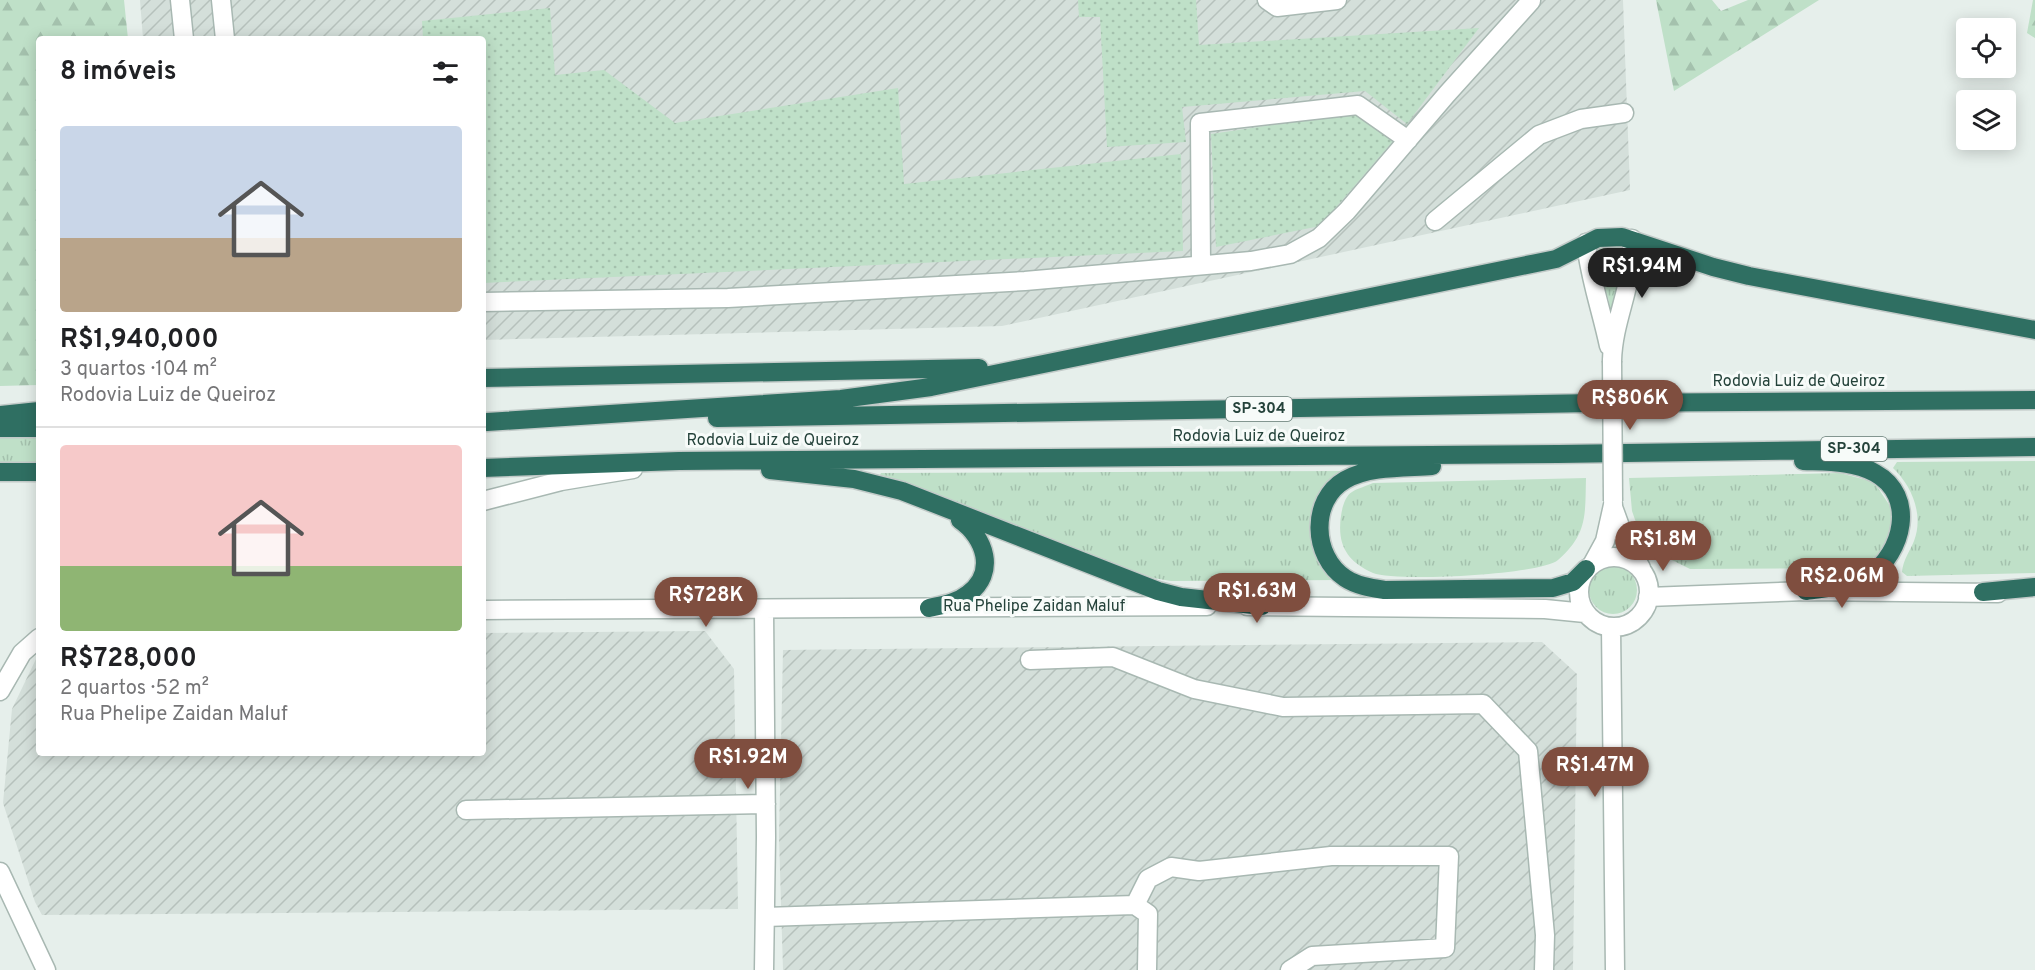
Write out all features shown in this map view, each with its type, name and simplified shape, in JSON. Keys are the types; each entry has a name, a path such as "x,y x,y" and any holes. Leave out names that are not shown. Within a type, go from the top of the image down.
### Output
{"highway":[{"path":"486,422 841,399 932,387 1556,259 1586,243 1611,236 1632,239 1722,269 2035,330"},
{"path":"486,378 1023,368"},
{"name":"Rodovia Luiz de Queiroz","path":"486,422 1582,403 2035,400"},
{"path":"0,415 36,411"},
{"path":"0,428 36,428"},
{"name":"Rodovia Luiz de Queiroz","path":"486,468 679,461 1558,454 2035,447"},
{"path":"1672,452 1853,464 1886,479 1896,495 1902,525 1899,539 1884,564 1867,578 1806,591"},
{"path":"1558,454 1362,472 1345,480 1332,490 1323,505 1319,525 1320,540 1335,569 1346,579 1365,587 1385,590 1553,588 1573,582 1590,566"},
{"path":"679,461 854,478 902,491 1158,591 1180,597 1262,606"},
{"path":"0,472 36,472"},
{"path":"929,608 944,605 969,594 982,573 984,561 984,548 972,528 942,507"},
{"path":"1983,592 2035,587"}],"street":[{"path":"180,0 184,36"},
{"path":"221,0 225,36"},
{"path":"1267,0 1277,7 1337,0"},
{"path":"486,302 728,298 1025,281 1201,265 1290,254 1319,238 1347,211 1531,1"},
{"path":"1201,265 1200,123 1358,105 1408,140"},
{"path":"1435,221 1539,135 1581,118 1624,113"},
{"path":"1613,504 1625,540 1648,585 1648,597 1638,617 1630,623 1611,627 1593,620 1586,613 1578,596 1579,586 1605,541 1613,504 1612,359 1621,306 1632,273 1632,239"},
{"path":"1586,243 1589,274 1601,307 1612,359"},
{"path":"486,500 561,481 679,461"},
{"path":"1590,566 1603,558 1624,558 1641,570"},
{"path":"1648,597 1806,591 2035,593"},
{"name":"Rua Phelipe Zaidan Maluf","path":"486,610 1262,606 1545,609 1586,613"},
{"path":"764,610 766,804 764,970"},
{"path":"1611,627 1614,970"},
{"path":"0,691 22,652 36,640"},
{"path":"1030,660 1113,657 1194,689 1283,707 1483,704 1528,751 1544,912 1544,970"},
{"path":"466,810 766,804"},
{"path":"1135,905 1148,879 1171,867 1199,871 1331,856 1449,856 1445,948 1312,956 1290,970"},
{"path":"0,873 46,970"},
{"path":"765,917 1135,905 1148,914 1147,970"}],"shaded area":[{"path":"140,0 1623,0 1630,190 1002,326 486,340 486,36 143,36"},
{"path":"705,631 734,669 738,909 42,915 35,902 3,803 12,709 36,659 36,756 486,756 486,633"},
{"path":"1542,642 1577,674 1573,970 783,970 779,837 783,650"}],"green space":[{"path":"0,0 124,0 128,36 36,36 36,385 0,386"},
{"path":"1078,0 1196,0 1199,45 1479,28 1407,124 1365,91 1182,107 1186,142 1107,147 1100,17 1079,17"},
{"path":"1656,0 1712,0 1721,11 1748,0 1819,0 1674,91"},
{"path":"2033,0 2035,0 2035,38 2027,33"},
{"path":"550,8 555,75 604,70 675,123 898,88 904,184 1181,154 1183,251 486,283 486,36 423,36 422,21"},
{"path":"1355,113 1393,141 1320,226 1216,247 1211,134"},
{"path":"1615,242 1623,248 1624,267 1611,332 1609,301 1596,258 1599,248"},
{"path":"36,434 36,464 0,464 0,435"},
{"path":"2035,461 2035,573 1907,576 1902,572 1914,541 1918,521 1911,492 1893,468 1897,462"},
{"path":"1351,471 1318,504 1339,580 1171,581 1153,578 880,475 881,473"},
{"path":"1840,473 1874,482 1894,512 1888,542 1884,549 1872,559 1851,568 1690,569 1656,552 1640,534 1632,511 1629,478"},
{"path":"1586,478 1585,513 1580,532 1558,560 1546,565 1525,570 1467,576 1387,576 1373,573 1356,563 1342,543 1340,526 1346,499 1357,489 1373,483"},
{"path":"1608,566 1618,566 1630,573 1637,585 1637,595 1630,607 1618,614 1608,614 1593,603 1589,595 1589,585 1600,570"}]}
